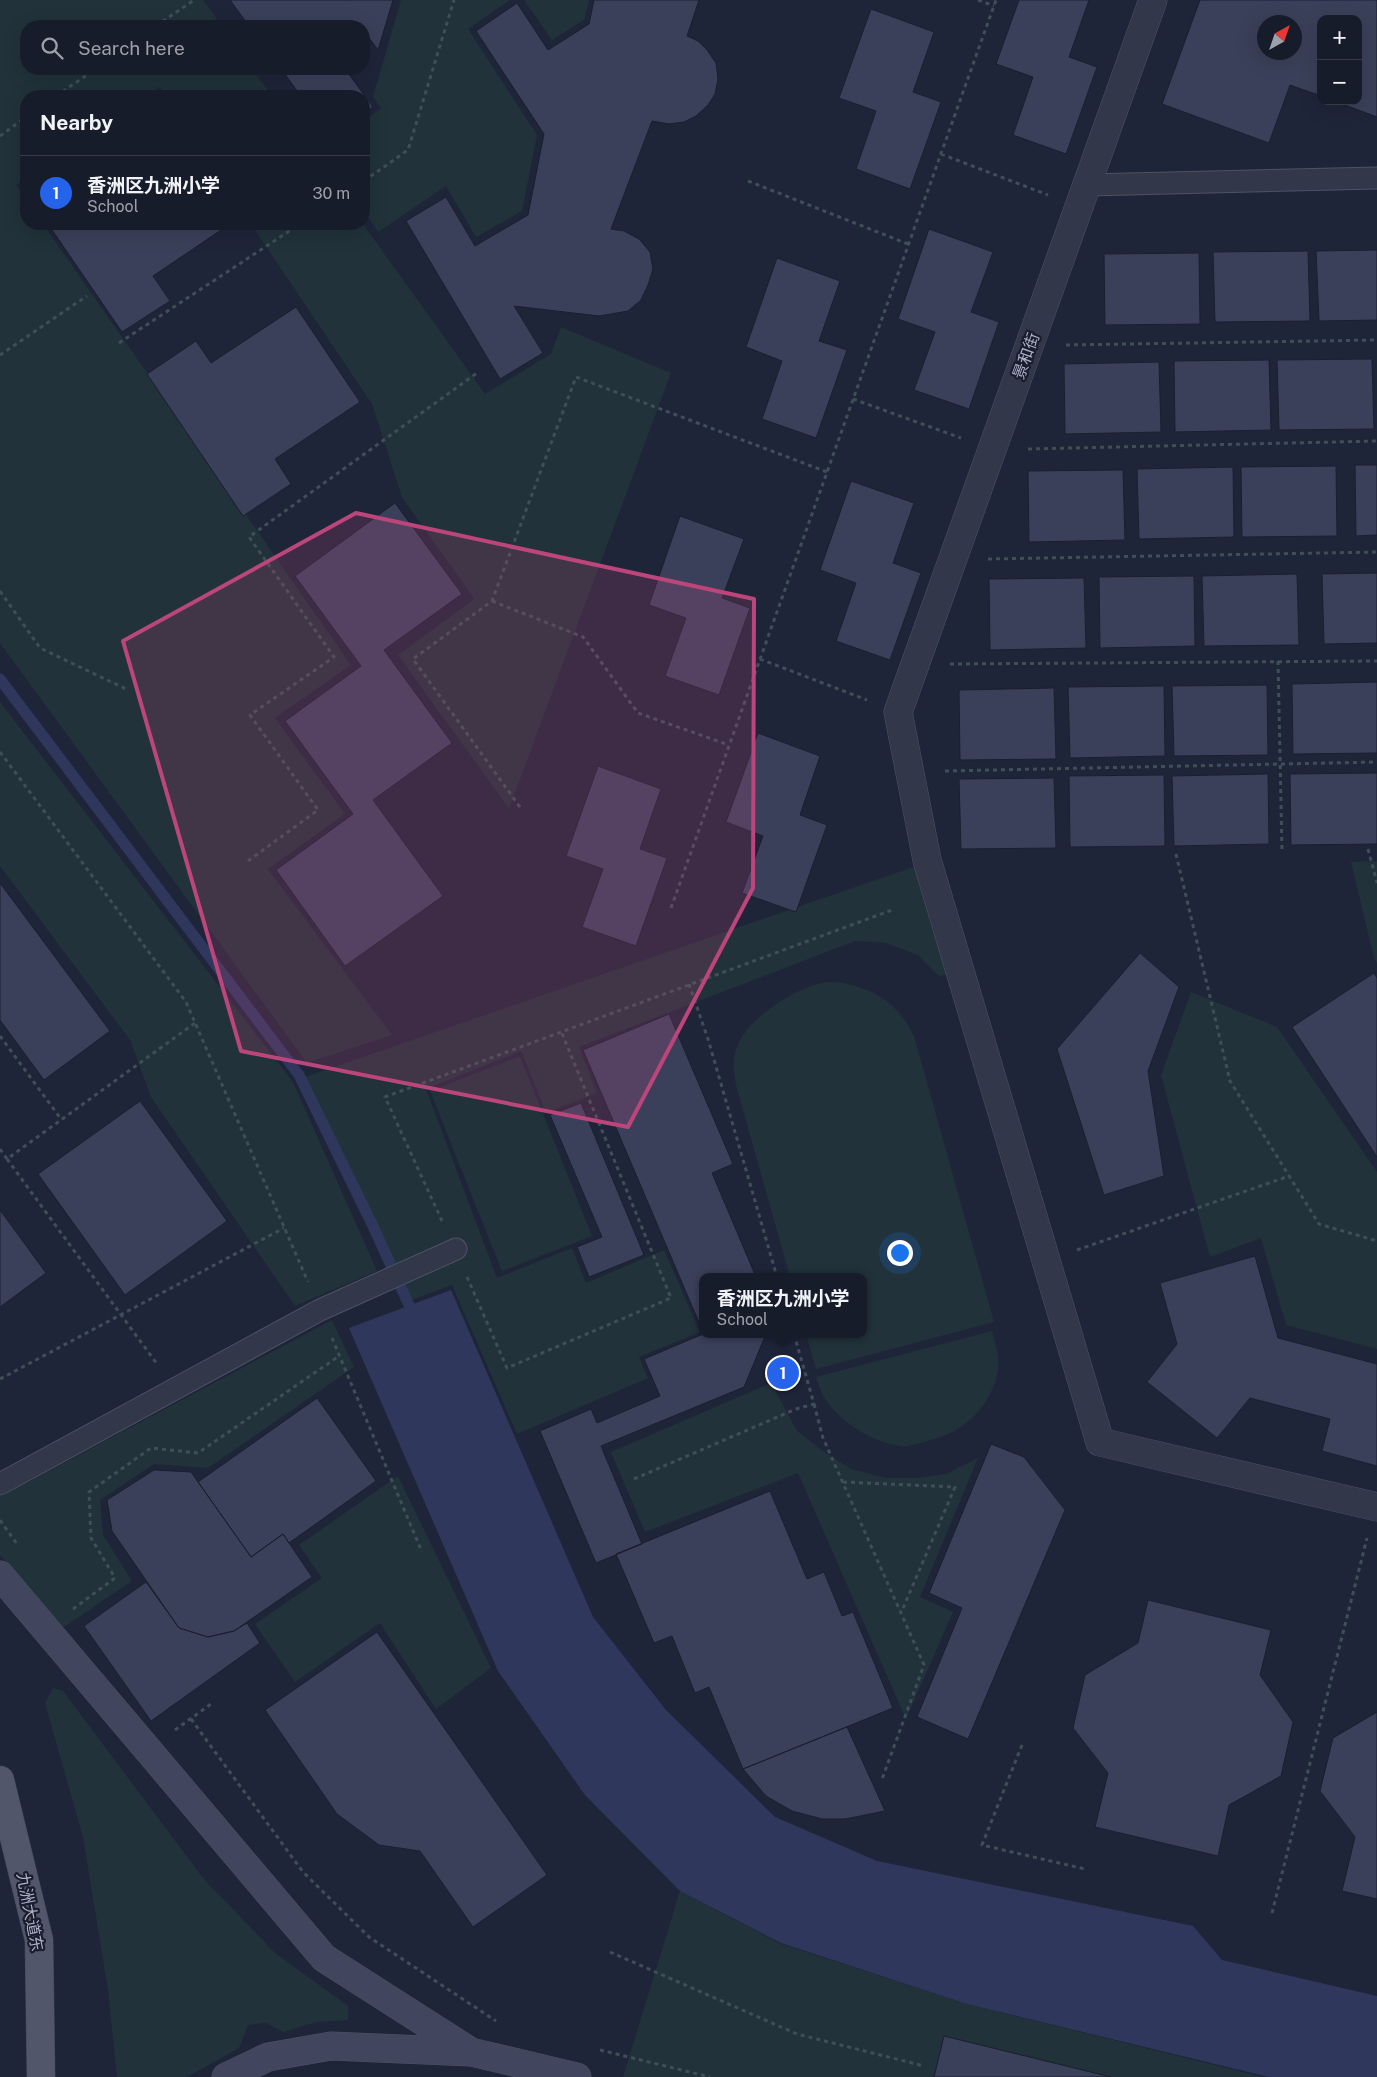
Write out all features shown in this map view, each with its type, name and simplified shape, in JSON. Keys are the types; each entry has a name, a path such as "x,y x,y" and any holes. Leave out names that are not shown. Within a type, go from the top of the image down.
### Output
{"main road":[{"name":"九洲大道东","path":"0,1780 39,1940 41,2077"}],"street":[{"name":"景和街","path":"898,712 1154,0"},
{"path":"898,712 927,860 1100,1442 1376,1507"},
{"path":"0,1575 324,1958 471,2052"},
{"path":"226,2077 268,2057 331,2046 471,2052 577,2077"}],"lane":[{"path":"1083,196 1377,178"},
{"path":"0,1484 320,1310 456,1249"}],"path":[{"path":"165,20 194,0"},
{"path":"448,0 452,6"},
{"path":"370,177 408,150 454,0"},
{"path":"978,0 994,6"},
{"path":"671,908 996,0"},
{"path":"65,90 87,75"},
{"path":"0,136 20,122"},
{"path":"941,154 1083,196"},
{"path":"748,181 908,244"},
{"path":"118,343 291,230"},
{"path":"0,355 87,296"},
{"path":"1030,345 1377,340"},
{"path":"248,862 318,810 250,715 334,657 249,536 477,373"},
{"path":"520,808 413,659 492,601 576,377 827,472"},
{"path":"853,399 992,450 1377,440"},
{"path":"952,560 1377,552"},
{"path":"0,591 40,648 126,689"},
{"path":"492,601 583,637 638,714 729,745"},
{"path":"760,659 898,712"},
{"path":"915,665 1377,661"},
{"path":"1278,662 1282,851"},
{"path":"0,753 186,1002 320,1310 422,1552"},
{"path":"910,771 1377,762"},
{"path":"1368,849 1377,883"},
{"path":"1176,854 1230,1080 1319,1224 1377,1241"},
{"path":"561,1031 671,1298 506,1368 456,1249 385,1097 561,1031 892,910"},
{"path":"689,984 708,1039 776,1273"},
{"path":"7,1159 195,1023"},
{"path":"0,1036 61,1119"},
{"path":"0,1149 176,1389"},
{"path":"1046,1260 1289,1176"},
{"path":"0,1379 284,1228"},
{"path":"795,1338 823,1438 924,1665 882,1779"},
{"path":"45,1628 115,1578 91,1538 89,1492 151,1448 198,1453 339,1356"},
{"path":"634,1480 796,1409 814,1404"},
{"path":"843,1482 955,1487 901,1613"},
{"path":"1272,1913 1376,1507"},
{"path":"147,1749 211,1704"},
{"path":"191,1719 304,1872 369,1937 498,2022"},
{"path":"1022,1745 982,1845 1085,1869"},
{"path":"610,1952 797,2034 924,2066"},
{"path":"599,2050 710,2077"}],"highlighted area":[{"path":"356,513 754,599 753,888 628,1127 241,1051 123,641"}],"shaded area":[{"path":"0,0 203,0 218,20 20,20 20,75 256,75 268,90 162,90 160,87 155,90 20,90 20,182 16,185 20,191 20,230 47,230 351,665 275,718 345,814 268,869 392,1035 307,1063 0,643"},
{"path":"401,0 510,0 468,29 537,135 522,211 476,237 446,186 378,232 370,220 370,116 381,108 373,97"},
{"path":"524,0 589,0 584,20 552,40"},
{"path":"255,230 367,230 485,394 551,354 561,327 671,373 509,809 398,655 474,599 402,497 372,404"},
{"path":"0,702 293,1082 377,1271 295,1306 151,1097 130,1040 0,866"},
{"path":"1377,861 1377,963 1374,958 1351,862"},
{"path":"922,864 956,974 939,976 918,955 886,943 855,941 579,1047 597,1093 546,1113 521,1051 426,1089 497,1278 572,1248 586,1283 664,1250 699,1330 699,1332 639,1357 648,1378 517,1434 452,1285 411,1300 305,1077"},
{"path":"837,982 862,988 873,993 900,1014 914,1036 994,1322 816,1369 807,1338 867,1338 867,1273 789,1273 736,1085 734,1061 735,1052 742,1037 759,1017 795,993 823,983"},
{"path":"1191,992 1277,1027 1377,1172 1377,1349 1286,1325 1261,1238 1210,1257 1161,1075"},
{"path":"520,1056 592,1236 502,1271 430,1091"},
{"path":"332,1320 354,1367 208,1468 154,1464 100,1500 103,1535 132,1581 61,1629 0,1555 0,1497"},
{"path":"992,1331 998,1353 998,1364 997,1375 988,1399 972,1418 953,1432 942,1437 900,1446 889,1444 867,1435 846,1421 829,1404 822,1393 816,1377"},
{"path":"771,1383 797,1431 851,1469 886,1478 917,1478 946,1474 978,1458 920,1597 953,1612 906,1719 798,1473 645,1532 611,1452"},
{"path":"398,1476 491,1668 436,1709 380,1623 295,1682 255,1624 322,1578 299,1545"},
{"path":"53,1688 63,1691 203,1878 275,1953 348,2006 348,2020 316,2022 284,2032 266,2023 248,2025 239,2048 187,2077 117,2077 108,1990 83,1837 45,1703"},
{"path":"680,1891 781,1944 967,2004 1263,2077 623,2077"}],"water":[{"path":"451,1290 593,1617 666,1710 775,1817 877,1861 1193,1926 1222,1960 1377,1996 1377,2077 1269,2077 967,2004 781,1943 680,1891 585,1795 498,1671 349,1328"}],"building":[{"path":"230,0 393,0 378,50 370,39 370,20 245,20"},
{"path":"594,0 699,0 687,36 698,41 716,63 718,79 715,94 708,105 696,116 684,122 669,124 652,121 611,229 624,231 639,239 650,252 653,269 641,300 628,311 599,316 514,306 543,353 500,379 406,221 446,197 475,246 528,215 544,134 476,31 517,3 548,50 589,24"},
{"path":"1019,0 1089,0 1069,57 1097,67 1066,154 1013,135 1033,77 996,64"},
{"path":"1200,0 1377,0 1377,117 1345,105 1362,105 1362,15 1317,15 1317,95 1290,85 1269,143 1162,104"},
{"path":"871,9 934,32 913,92 941,102 910,189 856,169 876,111 839,98"},
{"path":"285,75 349,75 360,90 297,90"},
{"path":"929,229 993,252 971,312 999,322 969,409 914,390 935,332 898,319"},
{"path":"52,230 221,230 153,276 170,301 122,332"},
{"path":"1377,250 1377,320 1319,321 1316,251"},
{"path":"1308,251 1310,321 1215,322 1213,252"},
{"path":"1199,253 1200,324 1105,325 1104,254"},
{"path":"777,258 840,281 819,341 847,350 816,438 762,419 782,361 746,347"},
{"path":"296,307 360,402 275,459 291,484 243,516 147,374 196,341 211,363"},
{"path":"1372,359 1374,429 1279,430 1277,360"},
{"path":"1269,360 1271,430 1175,432 1174,361"},
{"path":"1159,362 1161,432 1065,434 1064,364"},
{"path":"1355,465 1377,465 1377,535 1356,536"},
{"path":"1336,466 1337,536 1242,537 1241,467"},
{"path":"1233,467 1234,537 1139,539 1137,469"},
{"path":"1123,470 1125,540 1029,542 1028,471"},
{"path":"851,481 914,503 893,563 921,573 890,660 836,641 856,583 820,570"},
{"path":"395,503 462,594 384,650 452,743 373,800 443,896 345,966 276,870 353,814 285,721 361,666 295,576"},
{"path":"680,516 744,539 722,598 750,608 719,695 665,676 686,618 649,605"},
{"path":"1377,573 1377,643 1324,644 1322,574"},
{"path":"1297,574 1299,645 1204,646 1202,576"},
{"path":"1194,576 1195,646 1100,648 1099,577"},
{"path":"1084,578 1086,648 990,650 989,579"},
{"path":"1377,682 1377,753 1293,754 1292,684"},
{"path":"1267,685 1268,755 1174,756 1172,686"},
{"path":"1164,686 1165,756 1070,758 1068,687"},
{"path":"1054,688 1056,759 960,760 959,690"},
{"path":"758,733 820,756 800,815 827,825 796,912 742,893 763,836 726,822"},
{"path":"598,766 661,789 640,849 667,858 636,946 582,927 603,869 566,856"},
{"path":"1377,773 1377,844 1291,845 1290,774"},
{"path":"1268,774 1269,844 1174,846 1172,776"},
{"path":"1164,775 1165,846 1070,847 1069,776"},
{"path":"1054,778 1056,848 961,849 959,779"},
{"path":"0,883 110,1031 44,1080 0,1020"},
{"path":"1140,953 1179,987 1148,1071 1164,1176 1104,1195 1057,1049"},
{"path":"1374,973 1377,978 1377,1157 1292,1027"},
{"path":"669,1014 733,1164 712,1173 754,1273 699,1273 699,1323 583,1050"},
{"path":"140,1101 227,1221 125,1295 38,1174"},
{"path":"581,1103 644,1255 589,1277 577,1247 602,1237 550,1115"},
{"path":"0,1210 46,1273 0,1307"},
{"path":"1255,1256 1278,1338 1377,1364 1377,1466 1322,1451 1330,1419 1250,1398 1217,1438 1147,1382 1177,1344 1160,1283"},
{"path":"699,1336 699,1338 764,1338 744,1387 601,1446 642,1544 596,1563 540,1431 591,1409 597,1423 660,1396 644,1359"},
{"path":"317,1398 376,1481 289,1543 283,1534 251,1557 198,1482"},
{"path":"991,1444 1024,1457 1065,1510 968,1739 917,1717 962,1608 929,1593"},
{"path":"154,1470 191,1472 251,1557 283,1534 312,1577 234,1631 208,1637 179,1628 112,1531 107,1500"},
{"path":"770,1491 807,1579 824,1572 842,1616 853,1612 893,1708 743,1769 709,1687 695,1693 672,1636 654,1643 616,1554"},
{"path":"146,1582 179,1628 208,1637 234,1631 247,1623 260,1643 151,1721 84,1626"},
{"path":"1148,1600 1271,1630 1260,1675 1293,1722 1281,1776 1229,1805 1218,1856 1095,1827 1108,1773 1073,1728 1085,1675 1138,1643"},
{"path":"377,1632 547,1875 473,1927 420,1851 379,1845 337,1814 265,1710"},
{"path":"1377,1712 1377,1899 1342,1891 1355,1837 1320,1791 1333,1738"},
{"path":"847,1727 885,1811 845,1819 822,1819 792,1811 766,1796 743,1769"},
{"path":"944,2036 1111,2077 934,2077"}],"waterway":[{"path":"0,679 299,1075 372,1224 415,1318"}],"place":[{"name":"香洲区九洲小学","path":"783,1373"}]}
